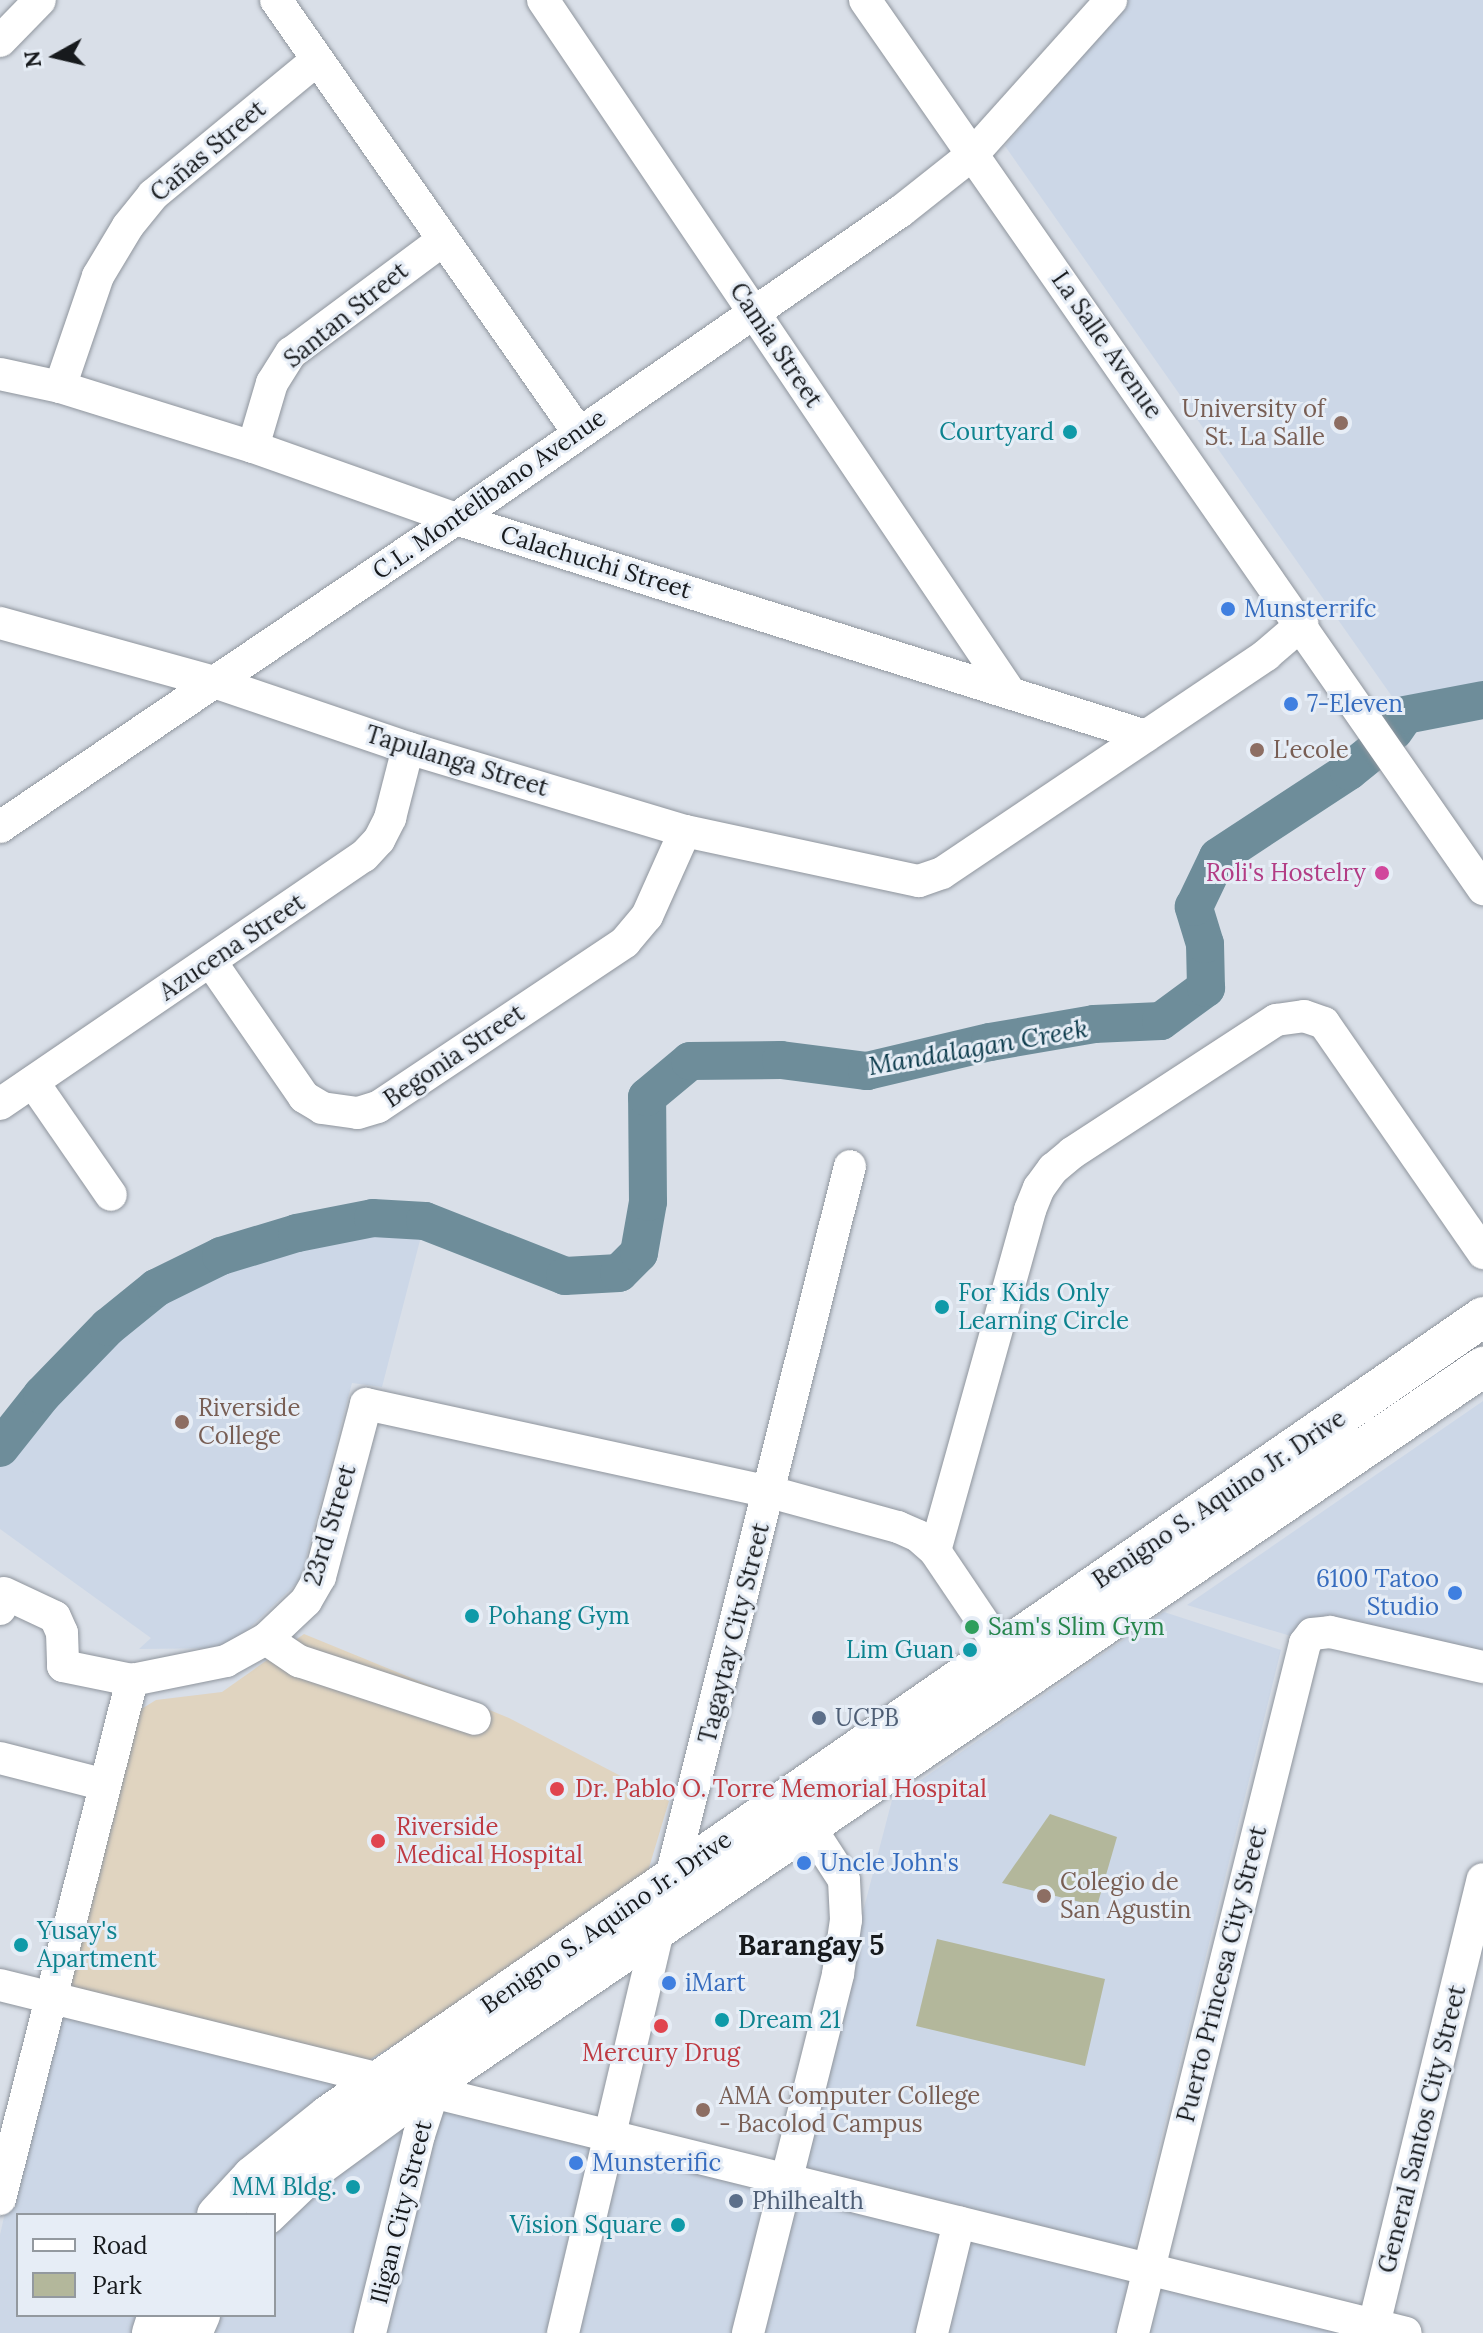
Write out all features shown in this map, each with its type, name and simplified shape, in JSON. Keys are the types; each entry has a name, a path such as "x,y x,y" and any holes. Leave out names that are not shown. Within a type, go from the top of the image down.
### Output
{"main road":[{"name":"Benigno S. Aquino Jr. Drive","path":"1012,1665 1167,1534 1483,1317"},
{"name":"Benigno S. Aquino Jr. Drive","path":"268,2213 314,2169 659,1929 798,1811 1012,1665 1190,1567 1483,1367"},
{"path":"1411,1368 1433,1401"},
{"path":"1167,1534 1190,1567"},
{"name":"Benigno S. Aquino Jr. Drive","path":"219,2213 277,2156 381,2079 671,1877 798,1811"}],"street":[{"path":"0,41 40,0"},
{"path":"276,0 578,432"},
{"name":"Camia Street","path":"543,0 1009,691"},
{"name":"La Salle Avenue","path":"865,0 1302,624 1474,858 1483,889"},
{"name":"C.L. Montelibano Avenue","path":"0,827 456,519 901,211 973,154 1111,0"},
{"name":"Cañas Street","path":"60,387 98,276 128,226 153,195 317,60"},
{"name":"Santan Street","path":"253,447 272,383 291,353 442,241"},
{"name":"Calachuchi Street","path":"0,374 60,387 253,447 456,519 1146,736"},
{"name":"Tapulanga Street","path":"0,623 214,682 408,748 685,831 919,881 942,873 1146,736"},
{"path":"1146,736 1266,655 1302,624"},
{"name":"Azucena Street","path":"0,1104 364,856 379,840 390,818 408,748"},
{"name":"Begonia Street","path":"211,962 304,1097 322,1108 358,1113 378,1107 625,942 647,916 685,831"},
{"path":"1012,1665 935,1551 1030,1210 1039,1188 1053,1169 1072,1153 1276,1020 1304,1016 1324,1023 1483,1253"},
{"path":"33,1082 111,1195"},
{"name":"Tagaytay City Street","path":"563,2333 671,1877 850,1166"},
{"name":"23rd Street","path":"132,1680 226,1661 266,1639 306,1601 320,1577 366,1404 770,1492 898,1527 918,1536 935,1551"},
{"path":"0,1609 4,1593 55,1617 62,1633 63,1666 132,1680 0,2199"},
{"name":"Puerto Princesa City Street","path":"1133,2333 1305,1643 1312,1634 1330,1632 1483,1667"},
{"path":"266,1639 299,1661 475,1719"},
{"path":"0,1758 105,1785"},
{"path":"748,2333 838,1974 846,1920 844,1880 798,1811"},
{"name":"General Santos City Street","path":"1373,2329 1483,1879"},
{"path":"0,1985 1148,2269 1373,2329 1406,2333"},
{"name":"Iligan City Street","path":"370,2333 428,2090"},
{"path":"932,2333 959,2222"}],"shaded area":[{"name":"University of St. La Salle","path":"1128,0 1483,0 1483,700 1405,715 1005,146"},
{"name":"Riverside College","path":"373,1218 425,1221 382,1387 352,1383 300,1580 228,1648 139,1649 151,1638 0,1529 0,1448 42,1395 108,1327 156,1288 221,1256 297,1233"},
{"path":"1483,1401 1483,1675 1314,1643 1187,1605"},
{"name":"Colegio de San Agustin","path":"1164,1612 1281,1650 1134,2249 797,2165 892,1800"},
{"name":"Riverside Medical Hospital","path":"304,1634 509,1718 669,1801 645,1881 541,1955 369,2060 63,1989 135,1713 156,1700 222,1692"},
{"path":"53,1997 1405,2333 0,2333 0,2235"}],"green space":[{"path":"1050,1814 1117,1837 1097,1906 1002,1883"},
{"path":"937,1939 1105,1979 1085,2066 916,2026"}],"waterway":[{"name":"Mandalagan Creek","path":"1394,731 1405,715 1483,700"},
{"name":"Mandalagan Creek","path":"0,1448 42,1395 108,1327 156,1288 221,1256 297,1233 373,1218 425,1221 565,1276 619,1273 639,1253 648,1202 647,1097 690,1061 781,1060 867,1071 990,1042 1094,1024 1161,1021 1206,988 1205,944 1194,907 1218,857 1349,771 1376,749"}],"place":[{"name":"University of St. La Salle","path":"1341,423"},
{"name":"Courtyard","path":"1070,432"},
{"name":"Munsterrifc","path":"1228,609"},
{"name":"7-Eleven","path":"1291,704"},
{"name":"L'ecole","path":"1257,750"},
{"name":"Roli's Hostelry","path":"1382,873"},
{"name":"For Kids Only Learning Circle","path":"942,1307"},
{"name":"Riverside College","path":"182,1422"},
{"name":"6100 Tatoo Studio","path":"1455,1593"},
{"name":"Pohang Gym","path":"472,1616"},
{"name":"Sam's Slim Gym","path":"972,1627"},
{"name":"Lim Guan","path":"970,1650"},
{"name":"UCPB","path":"819,1718"},
{"name":"Dr. Pablo O. Torre Memorial Hospital","path":"557,1789"},
{"name":"Riverside Medical Hospital","path":"378,1841"},
{"name":"Uncle John's","path":"804,1863"},
{"name":"Colegio de San Agustin","path":"1044,1896"},
{"name":"Yusay's Apartment","path":"21,1945"},
{"name":"iMart","path":"669,1983"},
{"name":"Dream 21","path":"722,2020"},
{"name":"Mercury Drug","path":"661,2026"},
{"name":"AMA Computer College - Bacolod Campus","path":"703,2110"},
{"name":"Munsterific","path":"576,2163"},
{"name":"MM Bldg.","path":"353,2187"},
{"name":"Philhealth","path":"736,2201"},
{"name":"Vision Square","path":"678,2225"}],"district":[{"name":"Barangay 5","path":"811,1945"}]}
